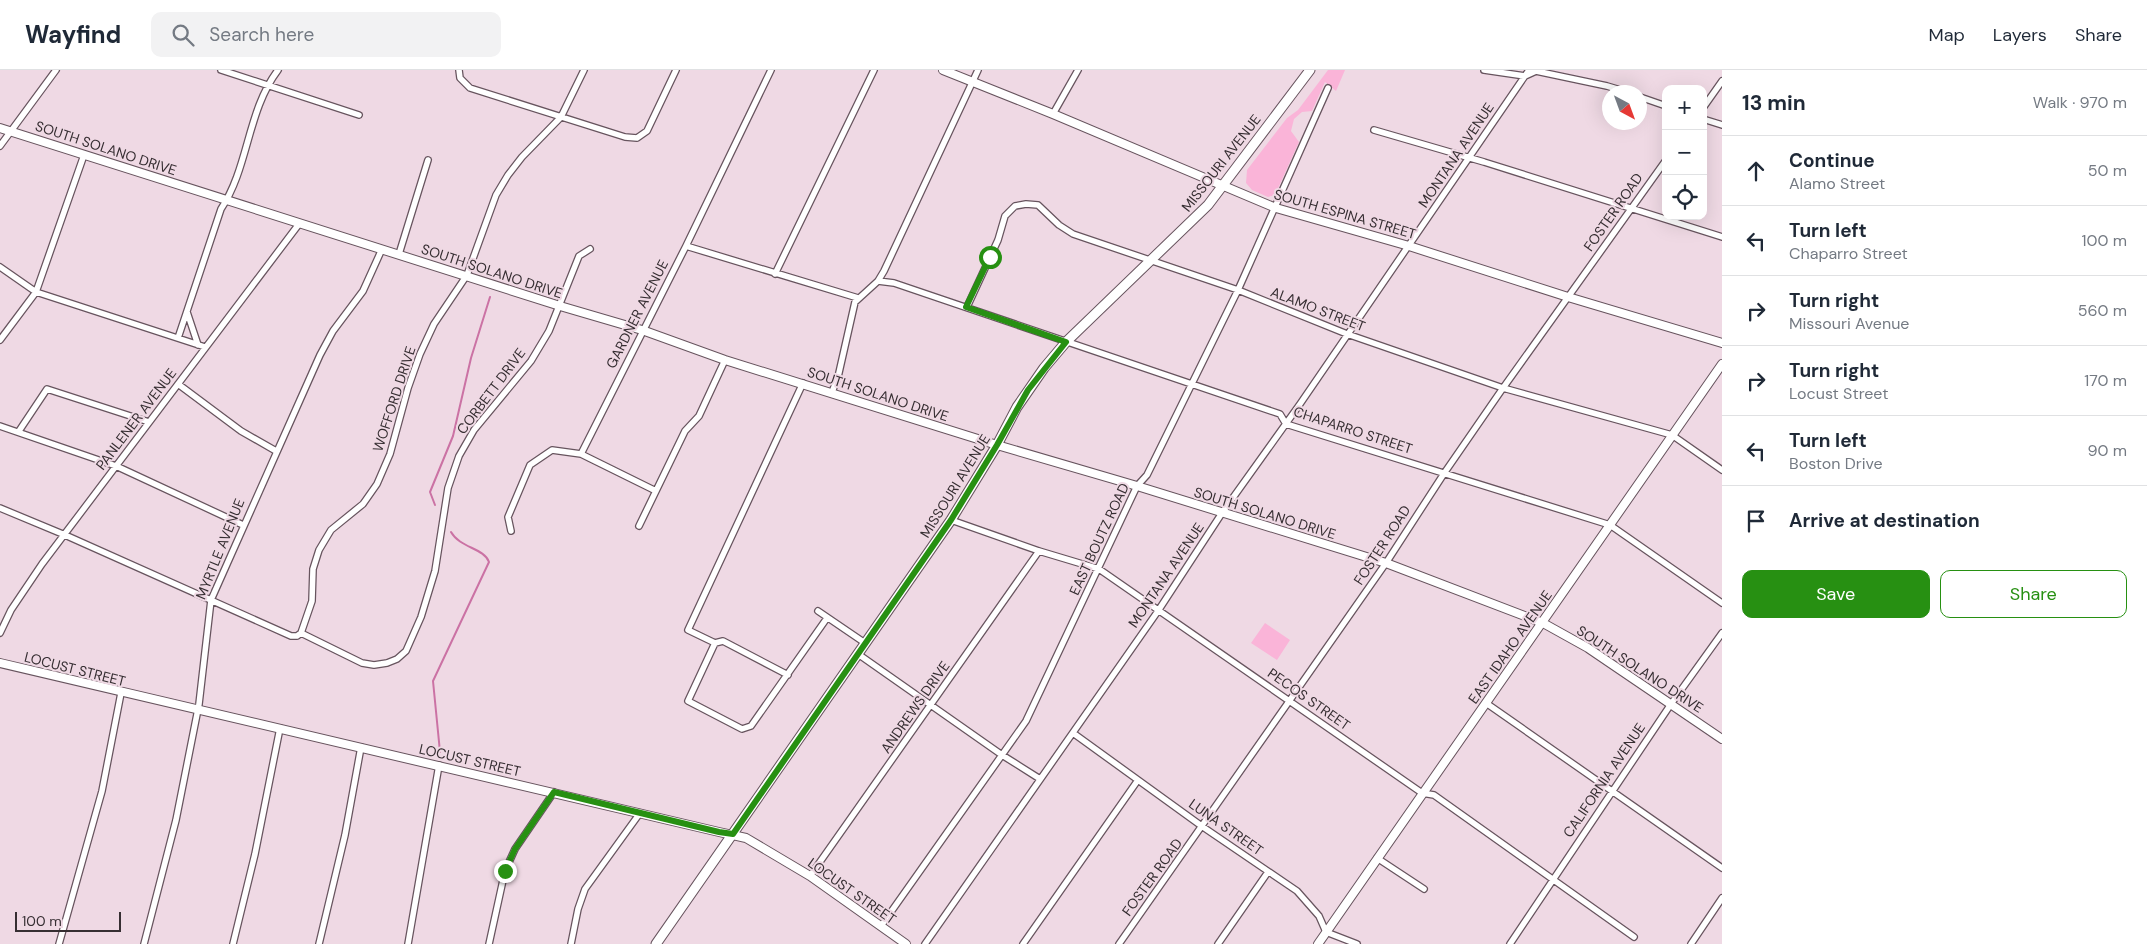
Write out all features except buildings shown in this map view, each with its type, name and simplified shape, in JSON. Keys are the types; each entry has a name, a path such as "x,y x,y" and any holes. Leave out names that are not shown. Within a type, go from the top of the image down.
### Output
{"main road":[{"name":"MISSOURI AVENUE","path":"656,944 951,520 1028,390 1066,342 1190,225 1224,186 1310,70"}],"street":[{"path":"0,146 56,70"},
{"path":"221,70 359,115"},
{"path":"178,338 221,209 232,192 266,85 278,70"},
{"path":"459,70 460,78 470,88 625,137 637,138 647,131 676,70"},
{"name":"WOFFORD DRIVE","path":"301,633 312,601 313,569 319,550 332,530 363,504 377,484 390,454 408,388 420,354 434,324 467,275 500,188 527,151 561,116 584,70"},
{"name":"GARDNER AVENUE","path":"580,454 686,246 771,70"},
{"path":"775,274 874,70"},
{"name":"SOUTH ESPINA STREET","path":"943,70 1276,208 1409,246 1568,297 1722,343"},
{"path":"832,392 838,377 853,308 858,298 878,281 978,70"},
{"path":"1053,114 1078,70"},
{"path":"1484,70 1525,76 1536,71 1602,85"},
{"name":"MONTANA AVENUE","path":"925,944 1158,611 1222,513 1286,424 1529,70"},
{"path":"1707,102 1722,81"},
{"name":"EAST BOUTZ ROAD","path":"882,926 1026,721 1137,486 1148,475 1238,290 1328,88"},
{"path":"1647,99 1662,105"},
{"path":"1707,120 1722,125"},
{"name":"SOUTH SOLANO DRIVE","path":"0,128 299,224 642,330 725,360 1386,564 1543,622 1588,648 1722,739"},
{"path":"1374,130 1722,237"},
{"path":"0,340 36,292 84,155"},
{"path":"399,254 428,160"},
{"name":"FOSTER ROAD","path":"1119,944 1386,564 1445,472 1503,388 1662,165"},
{"name":"ALAMO STREET","path":"966,307 998,240 1005,216 1020,204 1038,205 1059,225 1073,234 1238,290 1347,334 1503,388 1672,435 1722,470"},
{"name":"PANLENER AVENUE","path":"0,633 15,603 178,384 202,346 299,224"},
{"path":"686,246 858,298"},
{"name":"MYRTLE AVENUE","path":"144,944 176,820 198,710 210,600 242,525 320,355 334,331 363,291 382,249"},
{"name":"CORBETT DRIVE","path":"301,633 362,663 386,663 397,659 406,651 421,617 435,571 448,488 459,456 474,430 531,361 549,331 580,256 590,249"},
{"path":"0,267 36,292 202,346"},
{"name":"CHAPARRO STREET","path":"878,281 894,283 1192,383 1280,414 1286,424 1610,524 1722,604"},
{"path":"187,312 202,346"},
{"path":"639,526 685,432 699,416 725,360"},
{"name":"EAST IDAHO AVENUE","path":"1318,944 1722,364"},
{"path":"788,675 723,641 715,643 688,630 803,383"},
{"path":"178,384 241,431 276,451"},
{"path":"19,431 47,389 149,422"},
{"path":"0,426 116,466 242,525"},
{"path":"511,531 508,517 530,465 552,450 580,454 656,491"},
{"path":"0,508 65,534 291,636 297,636 301,633"},
{"name":"PECOS STREET","path":"951,520 1039,551 1099,569 1422,793 1434,795 1634,937"},
{"name":"ANDREWS DRIVE","path":"810,876 1039,551"},
{"path":"818,611 865,643"},
{"path":"715,643 688,701 742,729 752,726 827,618"},
{"name":"CALIFORNIA AVENUE","path":"1510,944 1552,879 1722,632"},
{"path":"858,654 1002,755 1040,779"},
{"name":"LOCUST STREET","path":"0,663 121,693 280,728 746,838 810,876 906,944"},
{"path":"59,944 102,791 121,693"},
{"path":"1486,703 1722,868"},
{"path":"233,944 255,854 280,728"},
{"name":"LUNA STREET","path":"1073,733 1297,891 1319,916 1326,932"},
{"path":"319,944 345,835 361,747"},
{"path":"408,944 439,765"},
{"path":"1023,944 1138,780"},
{"path":"489,944 505,871 515,849 554,792"},
{"path":"572,944 578,909 585,890 640,813"},
{"path":"1377,858 1424,889"},
{"path":"1218,944 1268,872"},
{"path":"1691,944 1722,898"},
{"path":"1326,932 1357,944"}],"shaded area":[{"path":"1328,70 1345,70 1336,91 1325,82 1312,111 1302,112 1294,119 1291,131 1299,142 1275,195 1268,197 1252,190 1246,183 1247,170 1287,118 1298,110"},
{"path":"1265,623 1290,640 1277,660 1251,643"}],"waterway":[{"path":"435,505 430,492 453,436 471,358 490,297"},
{"path":"440,752 433,681 489,562 486,557 460,541 451,532"}],"route":[{"path":"505,871 515,849 554,792 733,834 951,520 1028,390 1066,342 966,307 990,257"}]}
